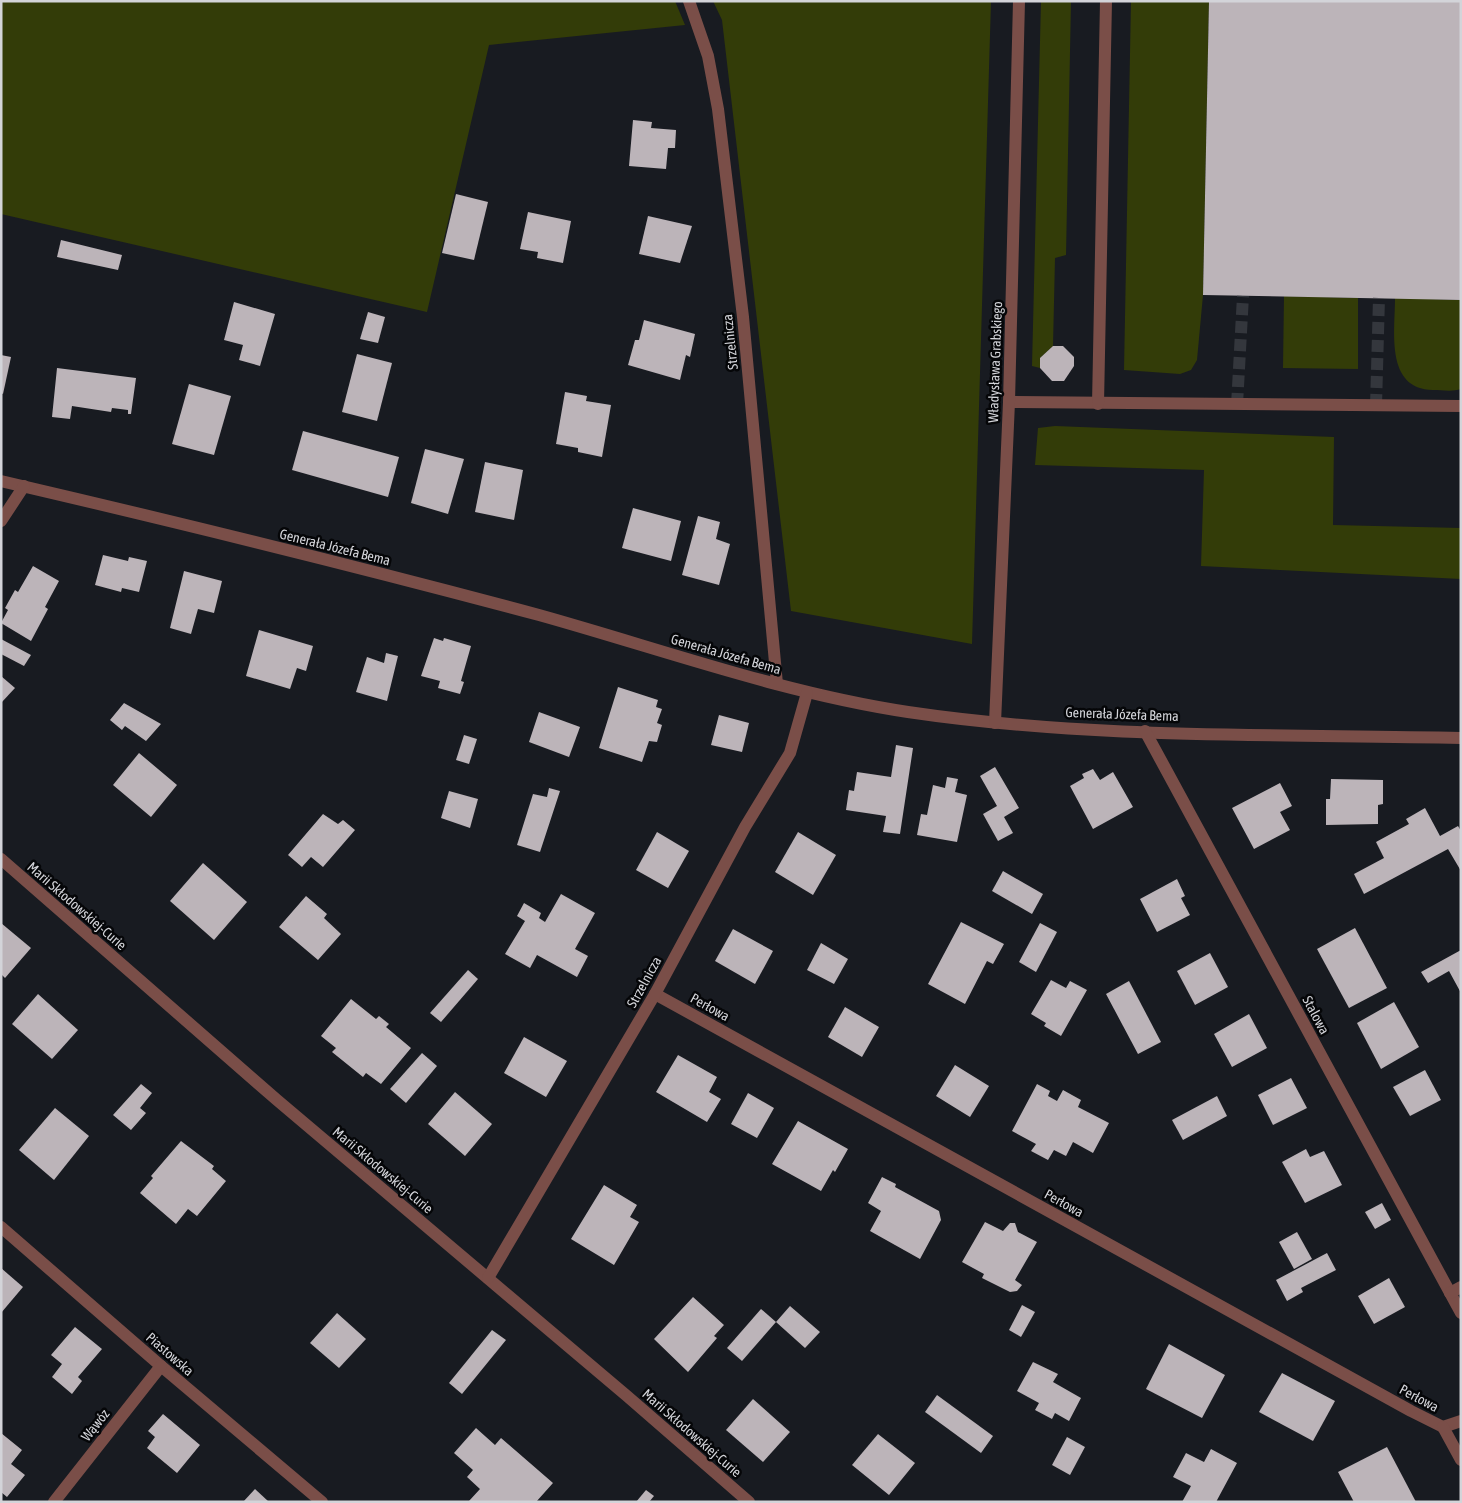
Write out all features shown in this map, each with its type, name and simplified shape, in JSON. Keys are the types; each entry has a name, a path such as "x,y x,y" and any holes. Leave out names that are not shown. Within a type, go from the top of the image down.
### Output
{"street":[{"name":"Strzelnicza","path":"689,1 708,56 718,109 743,318 777,684"},
{"name":"Władysława Grabskiego","path":"995,723 1009,402 1019,1"},
{"path":"1098,404 1106,1"},
{"path":"1009,402 1461,406"},
{"name":"Generała Józefa Bema","path":"1,481 300,553 541,616 807,693 904,711 995,723 1145,731 1461,738"},
{"path":"1,521 24,486"},
{"name":"Strzelnicza","path":"488,1278 655,994 745,827 790,752 807,693"},
{"name":"Stalowa","path":"1145,731 1455,1290 1461,1313"},
{"name":"Marii Skłodowskiej-Curie","path":"1,859 278,1100 749,1502"},
{"name":"Perłowa","path":"655,994 1442,1427 1461,1421"},
{"name":"Piastowska","path":"1,1227 322,1502"},
{"name":"Wąwóz","path":"54,1502 161,1366"},
{"path":"1442,1427 1461,1460"}],"green space":[{"path":"1,1 675,1 685,25 489,45 427,312 1,214"},
{"path":"713,1 991,1 972,644 791,611 722,20"},
{"path":"1041,1 1071,1 1066,255 1055,258 1053,346 1040,358 1040,368 1032,366"},
{"path":"1131,1 1209,1 1203,295 1197,360 1191,370 1180,374 1124,370"},
{"path":"1284,296 1358,298 1358,369 1283,368"},
{"path":"1395,298 1461,300 1461,389 1451,391 1433,390 1418,387 1407,380 1400,369 1396,356 1394,342"},
{"path":"1055,426 1334,437 1333,525 1461,528 1461,579 1201,566 1204,470 1035,465 1038,428"}],"building":[{"path":"1209,1 1461,1 1461,300 1203,295"},
{"path":"633,120 652,122 651,128 676,130 675,148 668,148 666,169 629,166"},
{"path":"456,194 488,202 474,260 442,253"},
{"path":"528,212 571,221 563,263 537,258 538,252 520,249"},
{"path":"648,216 692,226 680,263 639,254"},
{"path":"61,240 122,255 118,270 57,257"},
{"path":"234,302 275,314 260,366 239,360 243,345 224,340"},
{"path":"368,312 385,317 378,343 360,339"},
{"path":"644,320 695,334 690,357 686,355 680,380 628,365 635,340 639,340"},
{"path":"1053,346 1063,346 1074,357 1074,366 1064,381 1052,381 1040,368 1040,358"},
{"path":"357,354 392,363 377,421 342,412"},
{"path":"1,355 11,357 3,394 1,393"},
{"path":"57,368 136,378 131,414 128,414 128,410 112,408 111,412 72,406 70,419 52,417"},
{"path":"189,384 231,396 214,455 172,444"},
{"path":"565,392 587,396 586,401 611,405 602,457 578,452 578,448 556,444"},
{"path":"303,431 399,457 388,497 292,470"},
{"path":"425,449 464,459 448,514 411,503"},
{"path":"485,462 523,470 514,520 475,512"},
{"path":"633,508 681,521 671,561 622,548"},
{"path":"698,516 720,522 716,539 730,544 719,585 682,575"},
{"path":"103,555 128,561 129,557 147,561 139,592 122,588 121,592 95,585"},
{"path":"33,566 59,581 45,607 48,609 31,641 1,623 8,610 5,608 15,590 18,592"},
{"path":"184,571 222,581 214,613 198,609 191,634 170,628"},
{"path":"259,630 313,646 306,671 297,668 290,689 246,676"},
{"path":"434,638 443,641 444,638 471,646 461,681 464,682 460,694 438,688 440,681 421,676"},
{"path":"1,639 31,655 24,666 1,654"},
{"path":"386,653 398,656 387,701 356,692 367,657 384,663"},
{"path":"1,676 15,688 1,703"},
{"path":"618,687 658,700 656,707 662,709 657,723 662,725 657,742 649,741 642,762 599,748"},
{"path":"124,703 161,724 146,741 125,726 122,730 110,720"},
{"path":"539,712 580,727 569,757 529,742"},
{"path":"719,715 749,723 742,752 711,745"},
{"path":"464,735 477,739 469,764 456,760"},
{"path":"896,745 913,748 900,834 883,832 886,816 846,810 849,790 854,791 857,772 891,777"},
{"path":"139,753 177,785 151,817 113,785"},
{"path":"995,767 1019,808 1004,817 1013,833 998,841 983,814 997,806 980,776"},
{"path":"1093,769 1100,780 1113,772 1133,807 1093,829 1070,786 1084,778 1082,774"},
{"path":"947,777 958,779 955,792 967,795 957,842 917,835 921,814 927,815 933,785 945,788"},
{"path":"1331,779 1383,780 1383,804 1378,805 1378,824 1326,825 1326,799 1330,799"},
{"path":"1280,783 1292,806 1280,812 1290,830 1254,849 1232,808"},
{"path":"549,788 560,791 540,852 517,845 533,794 547,797"},
{"path":"449,791 478,799 470,828 441,818"},
{"path":"1425,808 1440,836 1458,826 1461,831 1461,871 1448,849 1364,894 1354,874 1384,858 1376,842 1409,824 1406,819"},
{"path":"323,814 338,824 343,820 355,830 323,867 311,857 302,867 288,855"},
{"path":"657,832 689,851 668,888 636,870"},
{"path":"798,832 836,855 813,895 775,872"},
{"path":"203,863 247,902 214,940 170,901"},
{"path":"1003,871 1043,894 1032,914 992,891"},
{"path":"1177,879 1185,896 1181,898 1190,915 1157,932 1140,899"},
{"path":"561,894 595,913 575,949 588,956 577,977 537,955 530,968 505,954 525,921 517,916 524,903 541,913 539,918 545,922"},
{"path":"306,896 327,914 324,918 341,934 318,960 279,927"},
{"path":"961,922 1004,944 993,964 987,961 965,1004 928,984"},
{"path":"1,923 31,948 5,978 1,974"},
{"path":"1040,923 1057,932 1036,972 1019,962"},
{"path":"1355,928 1387,988 1349,1008 1317,949"},
{"path":"733,929 773,951 755,984 715,961"},
{"path":"821,943 848,959 834,984 807,970"},
{"path":"1461,950 1461,993 1449,971 1428,983 1421,972"},
{"path":"1210,953 1228,987 1195,1005 1177,971"},
{"path":"468,970 478,979 441,1022 430,1013"},
{"path":"1051,980 1066,988 1070,981 1087,990 1061,1036 1044,1026 1046,1023 1031,1014"},
{"path":"1129,981 1161,1042 1138,1054 1106,994"},
{"path":"38,994 78,1030 52,1059 12,1024"},
{"path":"351,999 376,1019 379,1016 389,1024 386,1027 411,1048 381,1084 366,1073 363,1077 332,1052 336,1048 321,1036"},
{"path":"1394,1002 1419,1047 1381,1069 1357,1023"},
{"path":"845,1007 879,1027 862,1057 828,1037"},
{"path":"1249,1014 1267,1048 1232,1067 1214,1034"},
{"path":"524,1037 567,1061 546,1097 504,1073"},
{"path":"422,1053 437,1066 406,1103 390,1089"},
{"path":"678,1055 717,1077 709,1092 721,1099 707,1122 656,1092"},
{"path":"955,1065 989,1086 970,1117 936,1096"},
{"path":"1425,1070 1441,1100 1410,1116 1393,1087"},
{"path":"1291,1078 1307,1108 1273,1125 1258,1095"},
{"path":"141,1084 152,1093 140,1108 146,1113 131,1130 113,1115"},
{"path":"1037,1084 1050,1091 1048,1096 1057,1101 1063,1090 1081,1100 1078,1107 1109,1123 1093,1153 1073,1142 1066,1156 1054,1150 1048,1160 1031,1151 1036,1144 1012,1131"},
{"path":"455,1092 492,1124 465,1156 428,1124"},
{"path":"748,1093 774,1108 757,1138 731,1124"},
{"path":"1217,1096 1227,1116 1183,1140 1172,1120"},
{"path":"55,1108 89,1136 54,1180 19,1150"},
{"path":"798,1121 848,1149 835,1172 833,1170 821,1191 772,1164"},
{"path":"181,1141 214,1166 212,1169 226,1181 197,1216 188,1209 176,1224 140,1193 153,1178 151,1176"},
{"path":"1306,1149 1310,1157 1324,1151 1342,1185 1305,1203 1282,1162"},
{"path":"882,1177 896,1184 895,1187 939,1211 941,1220 920,1259 870,1231 881,1211 868,1203"},
{"path":"604,1185 637,1205 630,1217 639,1222 614,1265 571,1239"},
{"path":"1382,1203 1391,1220 1375,1229 1365,1212"},
{"path":"985,1222 1003,1231 1010,1223 1015,1223 1018,1232 1037,1242 1015,1280 1022,1285 1017,1291 1010,1292 982,1278 984,1274 962,1262"},
{"path":"1297,1232 1312,1259 1294,1269 1279,1242"},
{"path":"1327,1253 1336,1270 1301,1288 1303,1292 1287,1301 1276,1280"},
{"path":"1,1268 23,1287 1,1313"},
{"path":"1389,1278 1405,1307 1374,1324 1358,1296"},
{"path":"693,1297 724,1325 714,1336 717,1338 688,1372 654,1339"},
{"path":"1022,1305 1035,1312 1021,1337 1009,1330"},
{"path":"790,1306 820,1332 805,1348 776,1322"},
{"path":"761,1309 776,1322 742,1361 727,1348"},
{"path":"337,1313 366,1339 339,1368 310,1343"},
{"path":"75,1327 102,1349 78,1377 82,1381 72,1394 52,1377 62,1364 51,1355"},
{"path":"492,1330 506,1340 462,1394 449,1383"},
{"path":"1169,1344 1225,1375 1202,1418 1146,1389"},
{"path":"1033,1362 1058,1374 1053,1382 1081,1398 1069,1421 1055,1413 1052,1419 1035,1410 1039,1403 1017,1391"},
{"path":"1282,1373 1335,1401 1313,1441 1259,1412"},
{"path":"937,1395 993,1436 981,1453 925,1412"},
{"path":"753,1399 790,1432 763,1462 726,1430"},
{"path":"163,1414 200,1445 177,1473 147,1448 155,1437 148,1431"},
{"path":"476,1428 495,1445 501,1438 553,1483 536,1502 469,1501 480,1489 467,1477 473,1470 454,1453"},
{"path":"1,1433 22,1450 11,1464 25,1475 7,1497 1,1492"},
{"path":"878,1434 915,1463 889,1495 852,1465"},
{"path":"1067,1437 1085,1447 1070,1475 1052,1465"},
{"path":"1387,1447 1416,1502 1354,1502 1338,1472"},
{"path":"1211,1449 1237,1463 1216,1502 1182,1502 1191,1486 1173,1477 1186,1453 1204,1462"},
{"path":"255,1489 269,1502 243,1502"},
{"path":"646,1490 654,1496 649,1502 636,1502"}],"tunnel":[{"path":"1237,405 1243,296"},
{"path":"1376,406 1379,298"}]}
